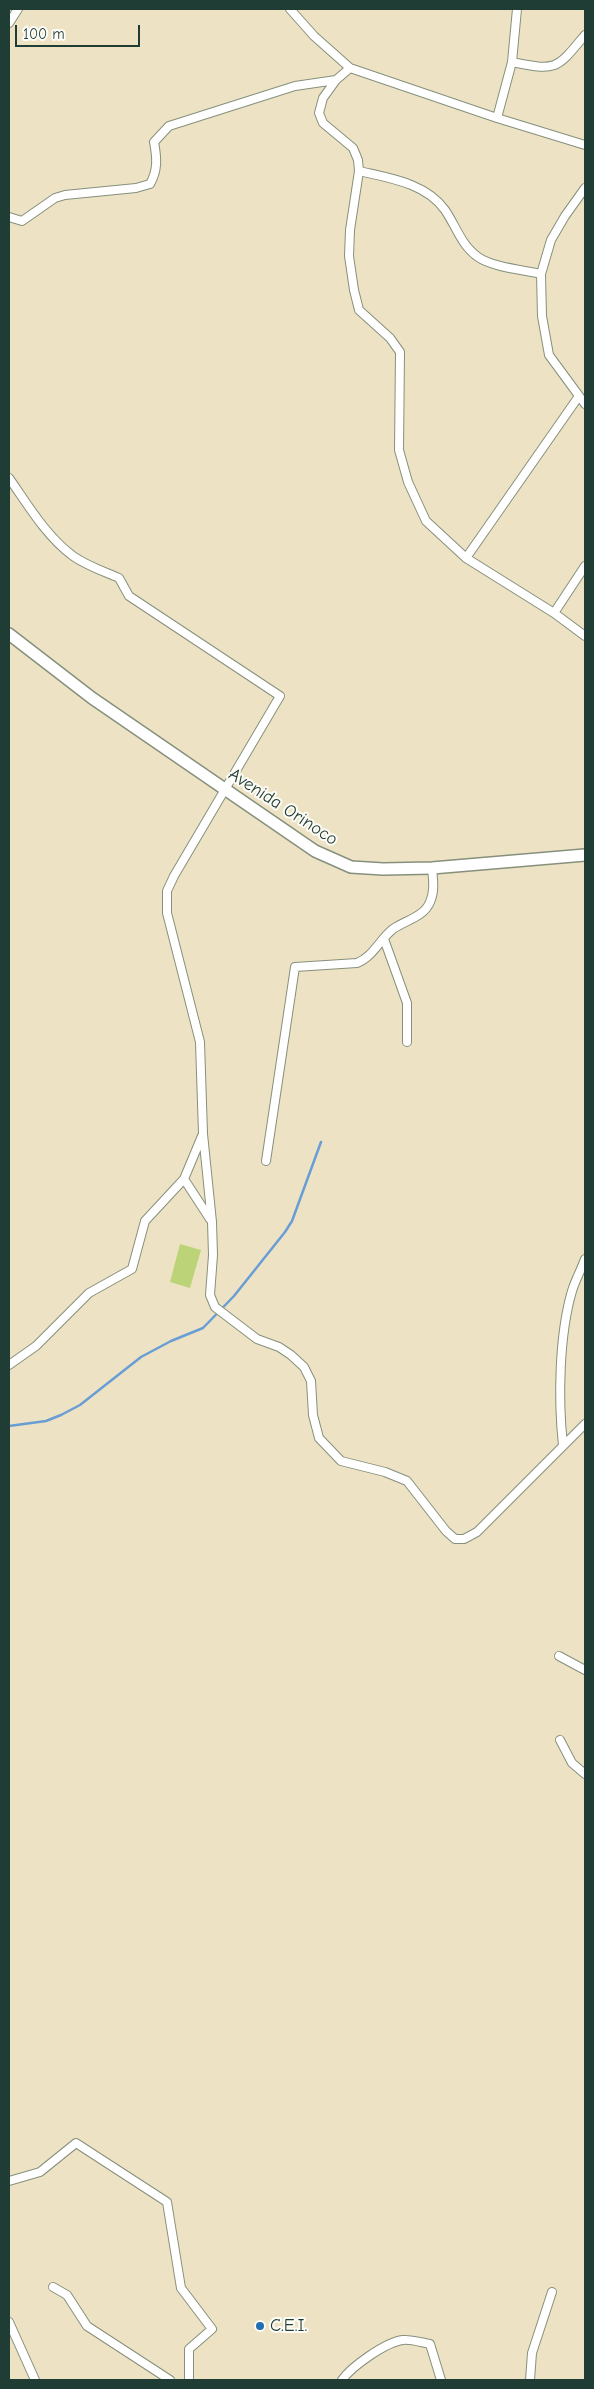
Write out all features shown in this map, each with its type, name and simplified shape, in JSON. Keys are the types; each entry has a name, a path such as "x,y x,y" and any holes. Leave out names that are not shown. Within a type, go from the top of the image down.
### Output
{"main road":[{"name":"Avenida Orinoco","path":"9,634 92,698 315,852 335,862 351,867 383,869 432,868 585,855"}],"street":[{"path":"9,23 18,9"},
{"path":"290,9 314,36 350,68 497,118 585,145"},
{"path":"497,118 512,62 517,9"},
{"path":"512,62 541,68 555,66 568,55 585,34"},
{"path":"350,68 336,80 323,98 319,113 323,123 353,148 358,160 359,172 349,239 349,256 354,290 359,310 390,338 400,352 399,450 408,482 426,521 466,558 554,613 585,636"},
{"path":"9,217 22,222 55,198 65,195 136,188 150,184 156,173 157,158 154,142 169,126 295,86 336,80"},
{"path":"359,172 395,179 416,187 434,198 444,209 466,247 480,258 541,274"},
{"path":"585,188 551,240 541,274 542,316 549,355 585,404"},
{"path":"466,558 579,396"},
{"path":"9,478 44,527 73,556 119,578 128,596 280,696 167,891 167,913 200,1042 203,1134 212,1222 213,1255 210,1295 216,1308 257,1339 279,1347 304,1367 311,1381 313,1415 319,1438 329,1450 341,1461 385,1472 407,1480 446,1531 455,1539 464,1539 478,1532 585,1424"},
{"path":"554,613 585,566"},
{"path":"266,1161 295,967 357,963 364,960 392,930 425,912 431,902 434,888 432,868"},
{"path":"384,939 407,1003 407,1042"},
{"path":"9,1365 36,1346 89,1293 132,1269 145,1220 184,1179 203,1134"},
{"path":"184,1179 212,1222"},
{"path":"563,1445 560,1415 564,1329 572,1292 585,1259"},
{"path":"559,1656 585,1670"},
{"path":"560,1740 572,1763 585,1774"},
{"path":"9,2182 40,2172 76,2143 167,2202 181,2288 212,2329 189,2349 189,2380"},
{"path":"53,2286 67,2295 87,2326 170,2380"},
{"path":"530,2380 532,2353 552,2292"},
{"path":"9,2322 35,2380"},
{"path":"342,2380 346,2374 380,2349 404,2340 430,2344 441,2380"}],"green space":[{"path":"180,1244 201,1250 190,1288 170,1282"}],"waterway":[{"path":"9,1426 46,1421 61,1415 80,1405 141,1357 171,1341 203,1328 234,1296 292,1221 321,1142"}],"place":[{"name":"C.E.I.","path":"260,2326"}]}
